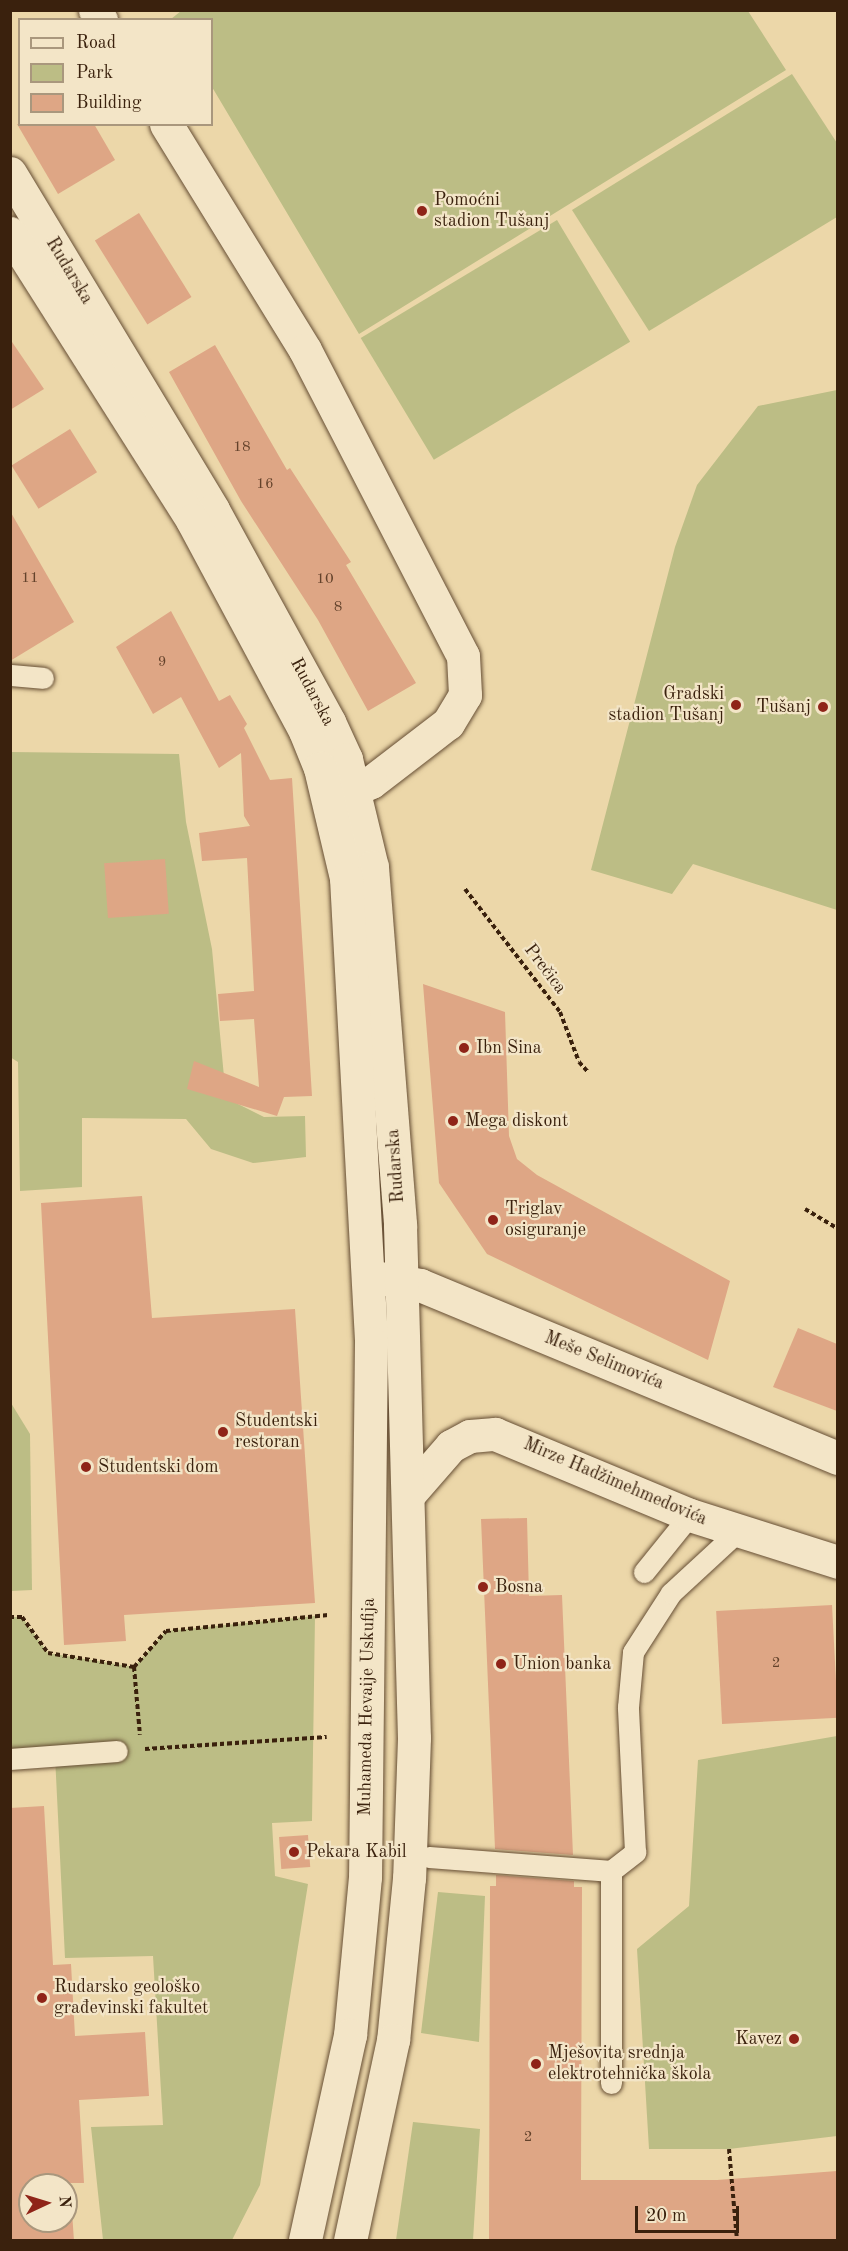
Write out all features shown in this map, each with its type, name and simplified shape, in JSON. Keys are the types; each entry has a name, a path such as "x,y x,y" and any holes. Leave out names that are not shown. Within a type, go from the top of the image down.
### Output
{"main road":[{"path":"167,126 305,350 463,656 465,695 448,723 342,796"},
{"name":"Rudarska","path":"10,173 213,510 328,722 342,796 367,1277"},
{"name":"Rudarska","path":"10,233 192,520 342,796 372,867 382,962 401,1279"},
{"name":"Meše Selimovića","path":"367,1277 401,1279 837,1458"},
{"name":"Muhameda Hevaije Uskufija","path":"305,2241 350,2035 365,1877 371,1343 367,1277"},
{"path":"350,2241 393,2040 409,1878 414,1738 411,1492 401,1279"},
{"name":"Mirze Hadžimehmedovića","path":"411,1492 452,1446 470,1436 495,1434 690,1515 737,1532 837,1562"}],"lane":[{"path":"10,675 43,678"},
{"path":"644,1572 690,1515"},
{"path":"429,1857 611,1871 635,1852 628,1707 633,1652 671,1593 737,1532"},
{"path":"10,1759 117,1751"},
{"path":"611,1871 611,2083"}],"path":[{"name":"Prečica","path":"465,889 560,1012 579,1062 588,1072"},
{"path":"805,1209 837,1229"},
{"path":"142,1750 134,1667 166,1631 328,1615"},
{"path":"10,1617 22,1617 48,1653 134,1667"},
{"path":"117,1751 327,1737"},
{"path":"729,2149 736,2241"}],"green space":[{"name":"Pomoćni stadion Tušanj","path":"181,11 748,11 786,70 359,334 213,89 213,18 172,18"},
{"path":"792,74 837,143 837,217 649,331 572,210"},
{"path":"557,220 630,342 434,460 361,338"},
{"name":"Gradski stadion Tušanj","path":"837,390 837,910 693,864 672,894 591,870 675,547 697,485 758,406"},
{"path":"10,752 179,754 186,822 212,949 226,1098 264,1117 305,1116 306,1157 253,1163 211,1149 186,1119 82,1118 82,1187 20,1191 18,1062 10,1057"},
{"path":"11,1403 30,1434 32,1590 11,1591"},
{"path":"315,1616 312,1821 272,1823 275,1876 308,1884 260,2185 232,2240 103,2240 91,2127 163,2125 153,1956 65,1958 55,1756 11,1759 11,1617 22,1617 48,1653 134,1667 166,1631"},
{"path":"837,1736 837,2136 729,2149 649,2149 637,1949 689,1906 698,1760"},
{"path":"438,1892 485,1896 479,2042 421,2033"},
{"path":"413,2122 480,2129 473,2240 396,2240"}],"building":[{"path":"18,126 95,126 115,160 58,194"},
{"path":"139,213 191,297 147,325 95,241"},
{"path":"10,339 44,389 10,410"},
{"path":"215,345 287,470 290,468 351,562 346,565 416,683 368,711 318,620 241,501 169,372"},
{"path":"70,429 97,472 39,509 11,466"},
{"path":"10,511 74,622 10,661"},
{"path":"171,611 219,701 230,695 247,724 244,728 270,780 292,778 312,1096 284,1097 277,1116 187,1089 194,1061 259,1087 254,1019 220,1021 218,994 254,991 247,858 202,861 199,833 250,826 244,816 241,753 219,768 181,697 153,714 116,647"},
{"path":"165,859 169,914 108,918 104,863"},
{"path":"423,984 505,1012 509,1136 517,1159 537,1175 730,1281 708,1360 487,1254 439,1183"},
{"path":"142,1196 152,1318 295,1309 315,1603 124,1615 126,1641 64,1645 41,1203"},
{"path":"798,1328 837,1344 837,1411 773,1387"},
{"path":"527,1518 529,1596 562,1595 573,1855 495,1849 481,1519"},
{"path":"832,1605 838,1718 722,1724 716,1611"},
{"name":"Rudarsko geološko građevinski fakultet","path":"44,1806 53,1965 71,1964 75,2036 145,2032 149,2096 79,2100 84,2183 78,2183 78,2173 18,2173 18,2233 73,2233 74,2241 10,2241 10,1808"},
{"name":"Pekara Kabil","path":"308,1835 310,1867 281,1869 279,1837"},
{"name":"Mješovita srednja elektrotehnička škola","path":"496,1875 574,1881 574,1887 582,1887 581,2180 717,2180 837,2171 837,2241 489,2241 490,1886 496,1886"}],"place":[{"name":"Pomoćni stadion Tušanj","path":"422,211"},
{"name":"Gradski stadion Tušanj","path":"736,705"},
{"name":"Tušanj","path":"823,707"},
{"name":"Ibn Sina","path":"464,1048"},
{"name":"Mega diskont","path":"453,1121"},
{"name":"Triglav osiguranje","path":"493,1220"},
{"name":"Studentski restoran","path":"223,1432"},
{"name":"Studentski dom","path":"86,1467"},
{"name":"Bosna","path":"483,1587"},
{"name":"Union banka","path":"501,1664"},
{"name":"Pekara Kabil","path":"294,1852"},
{"name":"Rudarsko geološko građevinski fakultet","path":"42,1998"},
{"name":"Kavez","path":"794,2039"},
{"name":"Mješovita srednja elektrotehnička škola","path":"536,2064"}]}
